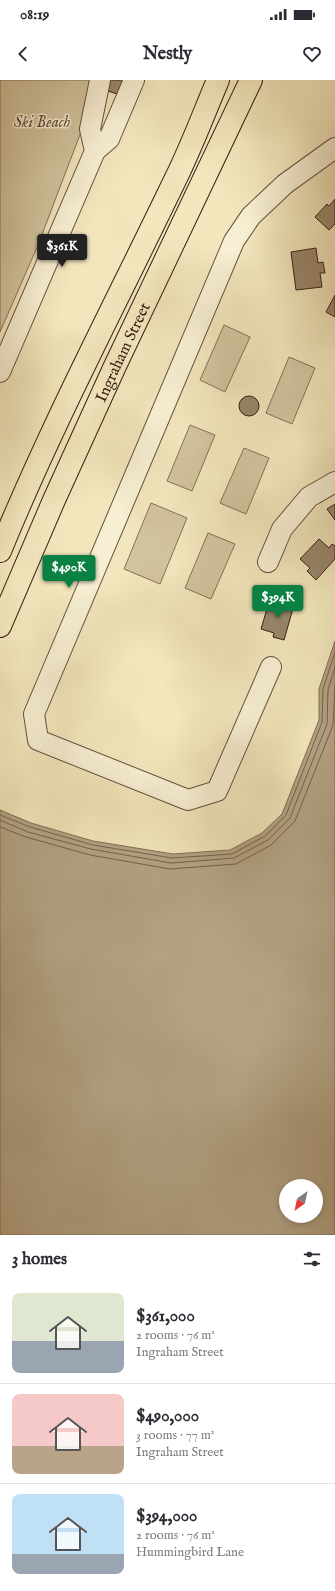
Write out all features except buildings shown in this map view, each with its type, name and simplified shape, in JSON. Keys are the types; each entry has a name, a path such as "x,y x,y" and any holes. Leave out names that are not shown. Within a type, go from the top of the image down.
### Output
{"main road":[{"name":"Ingraham Street","path":"0,550 27,485 92,348 176,179 218,80"},
{"name":"Ingraham Street","path":"0,626 54,500 115,366 251,80"}],"street":[{"path":"95,151 90,129 100,80"},
{"path":"0,372 95,151 109,139 134,80"},
{"path":"271,667 217,791 188,800 38,740 34,714 234,240 251,216 285,184 335,148"},
{"path":"268,562 282,529 309,497 335,482"}],"green space":[{"name":"Ski Beach","path":"0,80 92,80 84,124 38,245 0,332"},
{"path":"224,325 250,337 225,392 200,380"},
{"path":"289,357 315,368 292,424 266,413"},
{"path":"190,425 215,435 192,491 167,481"},
{"path":"244,448 269,458 246,514 220,503"},
{"path":"151,503 187,518 160,584 124,569"},
{"path":"208,533 235,544 211,599 185,588"}],"water":[{"path":"335,641 335,1235 0,1235 0,810 31,823 93,841 173,854 230,850 262,833 282,814 319,720 319,689"}]}
